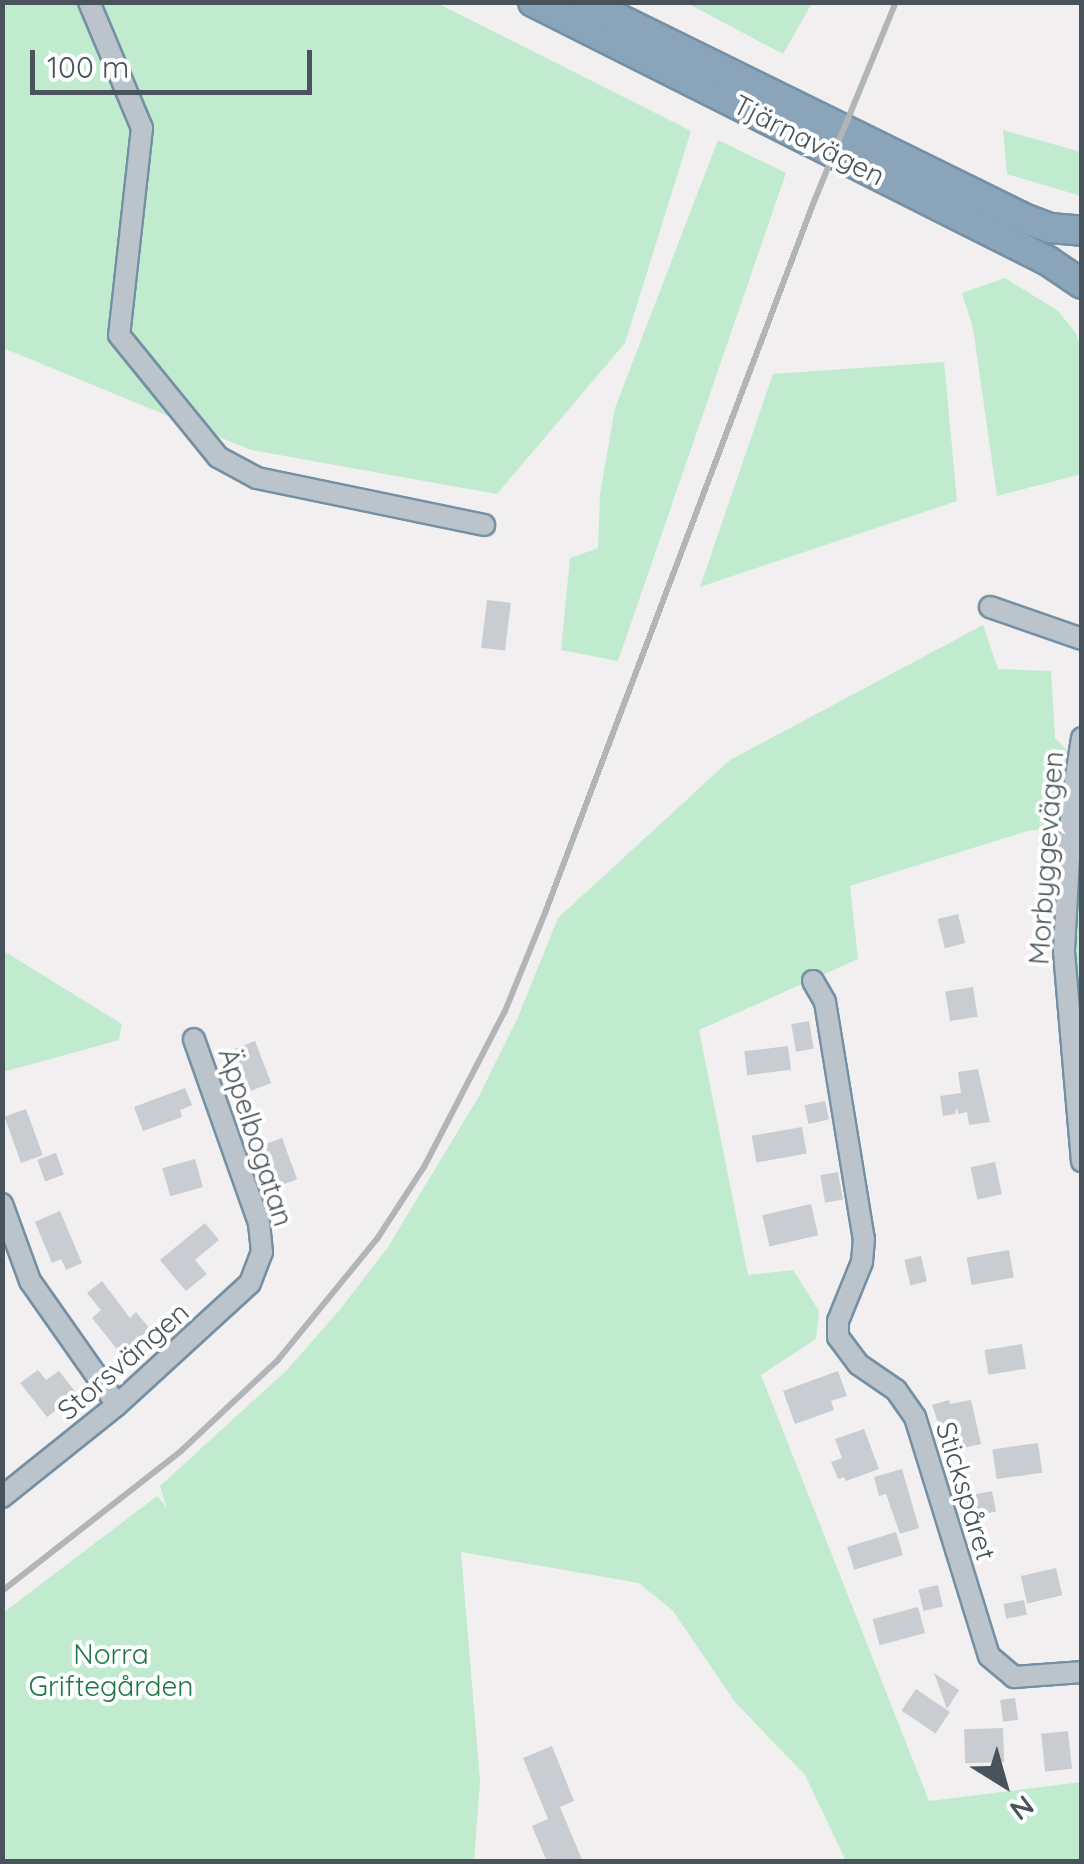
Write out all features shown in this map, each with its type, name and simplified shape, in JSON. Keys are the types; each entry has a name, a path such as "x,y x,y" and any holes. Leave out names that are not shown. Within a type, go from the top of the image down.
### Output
{"highway":[{"name":"Tjärnavägen","path":"533,2 1031,252 1082,284"},
{"name":"Tjärnavägen","path":"584,2 1021,217 1050,228 1082,231"}],"street":[{"path":"89,2 142,128 119,335 218,457 258,478 484,525"},
{"path":"990,607 1082,639"},
{"name":"Morbyggevägen","path":"1082,738 1072,802 1064,952 1082,1161"},
{"name":"Stickspåret","path":"813,981 828,1020 864,1239 862,1262 838,1320 838,1337 858,1364 896,1390 915,1417 989,1656 1014,1677 1082,1672"},
{"name":"Äppelbogatan","path":"194,1039 260,1223 262,1252"},
{"path":"2,1204 30,1281 117,1405"},
{"name":"Storsvängen","path":"2,1497 117,1405 250,1283 262,1252"}],"green space":[{"path":"812,2 783,54 687,3"},
{"path":"2,3 437,3 691,131 625,343 497,494 251,450 3,348"},
{"path":"1003,130 1081,152 1081,196 1007,174"},
{"path":"718,140 786,173 618,661 561,650 570,558 598,548 600,494 615,408"},
{"path":"1005,278 1058,311 1076,333 1082,353 1082,474 997,496 973,328 962,293"},
{"path":"944,362 957,501 700,587 773,374"},
{"name":"Norra Griftegården","path":"983,625 998,669 1051,671 1055,738 1072,756 1081,755 1081,1161 1064,953 1070,826 1028,831 850,886 858,959 699,1030 748,1275 793,1270 819,1311 816,1339 761,1375 929,1801 1081,1782 1081,1861 846,1861 805,1775 735,1702 673,1611 639,1583 461,1552 480,1781 474,1861 3,1862 3,1613 157,1496 167,1508 160,1486 287,1370 342,1307 388,1247 478,1098 518,1017 558,918 730,760"},
{"path":"2,950 122,1024 119,1040 3,1072"}],"building":[{"path":"487,600 511,603 505,651 481,648"},
{"path":"958,914 965,943 945,948 938,919"},
{"path":"973,987 978,1017 950,1021 945,991"},
{"path":"809,1021 814,1049 796,1052 791,1024"},
{"path":"255,1041 271,1083 251,1091 234,1049"},
{"path":"788,1046 791,1070 747,1075 744,1051"},
{"path":"978,1069 990,1122 969,1125 967,1112 958,1114 957,1107 955,1114 943,1116 940,1096 961,1093 958,1072"},
{"path":"185,1088 192,1105 180,1110 182,1117 143,1131 134,1107"},
{"path":"825,1101 829,1120 808,1124 804,1105"},
{"path":"26,1109 43,1155 21,1163 4,1117"},
{"path":"802,1127 807,1154 756,1162 752,1136"},
{"path":"282,1138 297,1179 273,1188 258,1147"},
{"path":"56,1153 64,1175 45,1181 37,1160"},
{"path":"195,1159 203,1187 170,1196 162,1168"},
{"path":"995,1162 1002,1194 977,1199 971,1167"},
{"path":"838,1172 843,1200 825,1203 820,1175"},
{"path":"811,1204 818,1235 769,1246 762,1215"},
{"path":"60,1211 82,1263 66,1270 61,1259 52,1263 35,1222"},
{"path":"205,1223 219,1240 195,1260 207,1274 186,1291 160,1260"},
{"path":"1009,1250 1014,1278 972,1285 967,1257"},
{"path":"921,1256 927,1281 910,1285 904,1260"},
{"path":"102,1281 130,1318 136,1312 150,1329 120,1353 92,1318 101,1310 87,1293"},
{"path":"1022,1344 1026,1369 988,1375 984,1350"},
{"path":"38,1370 46,1380 59,1371 77,1394 47,1417 20,1383"},
{"path":"838,1371 847,1396 831,1401 834,1410 795,1424 783,1391"},
{"path":"949,1400 950,1404 971,1400 981,1444 948,1451 932,1405"},
{"path":"864,1429 879,1469 846,1481 844,1477 838,1479 831,1462 842,1458 835,1439"},
{"path":"1038,1443 1042,1473 997,1479 992,1449"},
{"path":"902,1469 919,1528 900,1534 886,1494 879,1496 874,1477"},
{"path":"992,1491 996,1512 970,1517 965,1496"},
{"path":"896,1532 903,1555 854,1570 847,1547"},
{"path":"1056,1568 1062,1595 1027,1603 1021,1576"},
{"path":"938,1585 943,1606 923,1611 919,1589"},
{"path":"1024,1600 1027,1615 1006,1619 1003,1604"},
{"path":"918,1607 925,1633 880,1645 873,1619"},
{"path":"934,1673 959,1690 947,1709"},
{"path":"916,1689 950,1712 935,1733 901,1711"},
{"path":"1015,1698 1018,1720 1003,1722 1000,1700"},
{"path":"1003,1728 1004,1762 965,1763 964,1729"},
{"path":"1068,1731 1072,1769 1045,1772 1041,1734"},
{"path":"552,1746 574,1801 560,1807 583,1862 547,1862 532,1826 548,1819 523,1758"}],"railway":[{"path":"2,1591 181,1451 277,1361 377,1239 424,1167 505,1011 545,913 813,204 896,2"}]}
